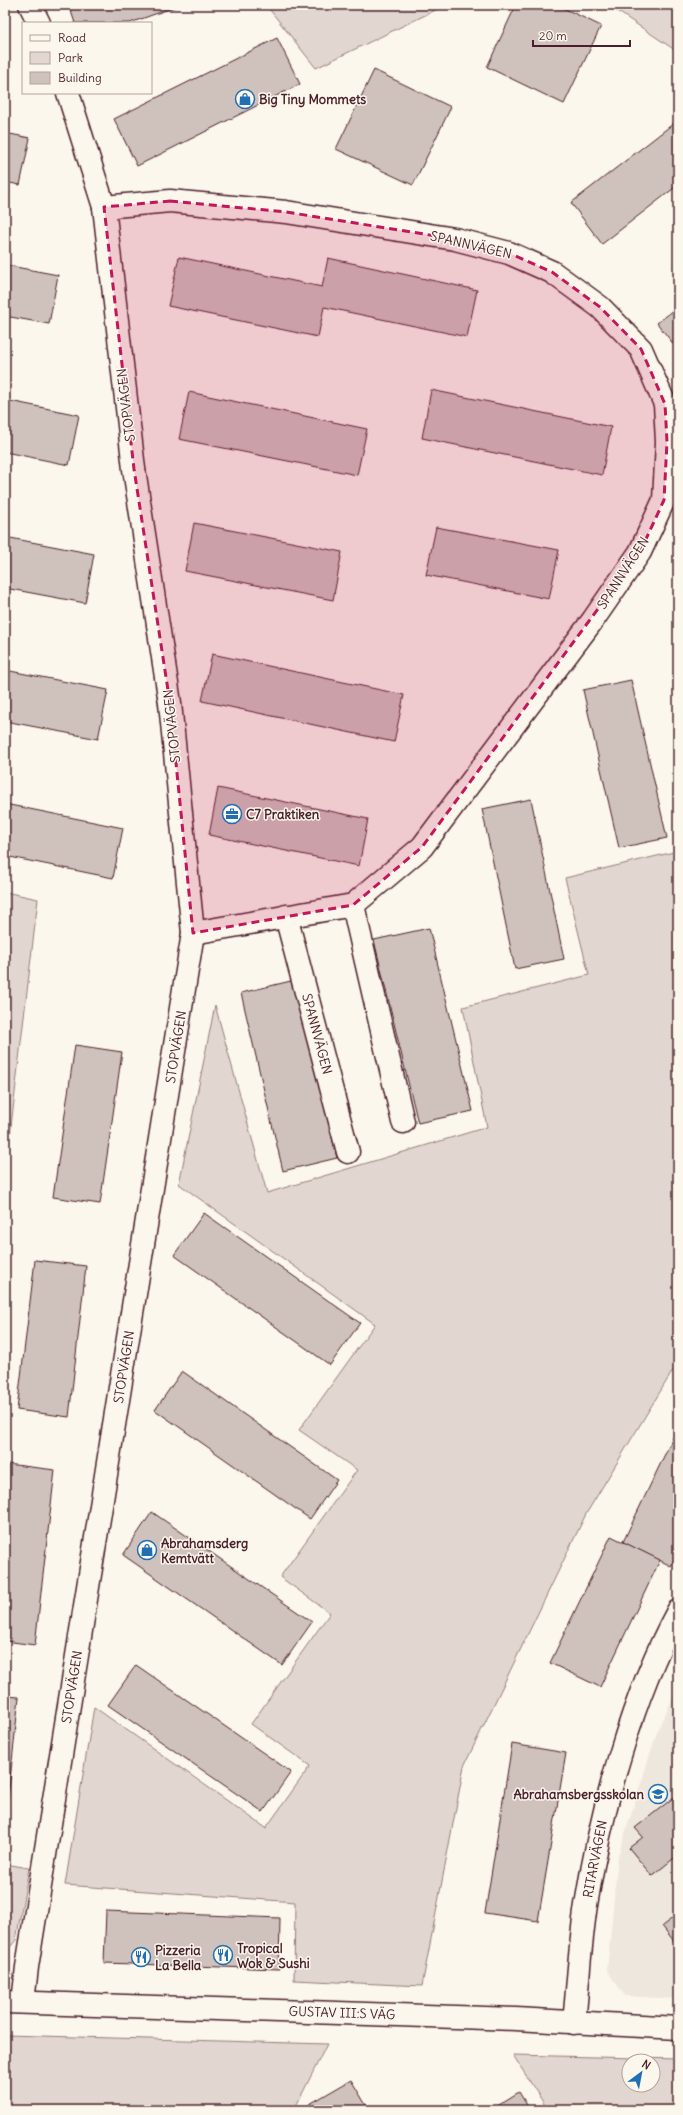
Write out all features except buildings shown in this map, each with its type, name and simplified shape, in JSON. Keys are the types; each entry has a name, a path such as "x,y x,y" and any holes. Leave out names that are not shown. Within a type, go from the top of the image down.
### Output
{"street":[{"path":"30,5 38,22"},
{"name":"STOPVÄGEN","path":"14,2002 29,1952 194,932 170,703 134,469 104,206 68,94"},
{"name":"SPANNVÄGEN","path":"104,206 170,202 286,212 455,239 509,253 552,272 600,308 641,349 665,404 671,503 640,552 597,614 422,847 353,905"},
{"path":"194,932 353,905 403,1122"},
{"name":"SPANNVÄGEN","path":"286,916 348,1152"},
{"name":"RITARVÄGEN","path":"574,2023 586,1906 605,1812 635,1708 678,1611"},
{"name":"GUSTAV III:S VÄG","path":"14,2002 678,2028"}],"highlighted area":[{"path":"170,201 286,212 455,239 509,253 552,272 600,307 641,349 665,404 667,442 664,500 640,552 422,847 353,905 193,933 170,703 134,469 104,207"}],"shaded area":[{"name":"Abrahamsbergsskolan","path":"678,1687 678,1999 625,1996 607,1971 618,1856 657,1732"}],"green space":[{"path":"266,5 446,5 316,68"},
{"path":"608,5 678,5 678,52"},
{"path":"678,851 678,1362 586,1514 464,1766 422,1986 294,1980 295,1902 65,1885 94,1707 266,1828 310,1766 251,1724 330,1613 280,1577 357,1470 299,1430 375,1324 179,1184 215,1005 267,1193 487,1127 463,1007 589,975 565,878"},
{"path":"5,892 38,899 5,1177"},
{"path":"5,1864 29,1868 16,1940 5,1953"},
{"path":"5,2035 327,2044 294,2110 5,2110"},
{"path":"513,2055 621,2058 621,2093 661,2093 661,2059 678,2059 678,2110 548,2110"}],"place":[{"name":"Big Tiny Mommets","path":"245,99"},
{"name":"C7 Praktiken","path":"232,814"},
{"name":"Abrahamsderg Kemtvätt","path":"147,1550"},
{"name":"Abrahamsbergsskolan","path":"658,1794"},
{"name":"Tropical Wok & Sushi","path":"223,1955"},
{"name":"Pizzeria La Bella","path":"141,1957"}]}
